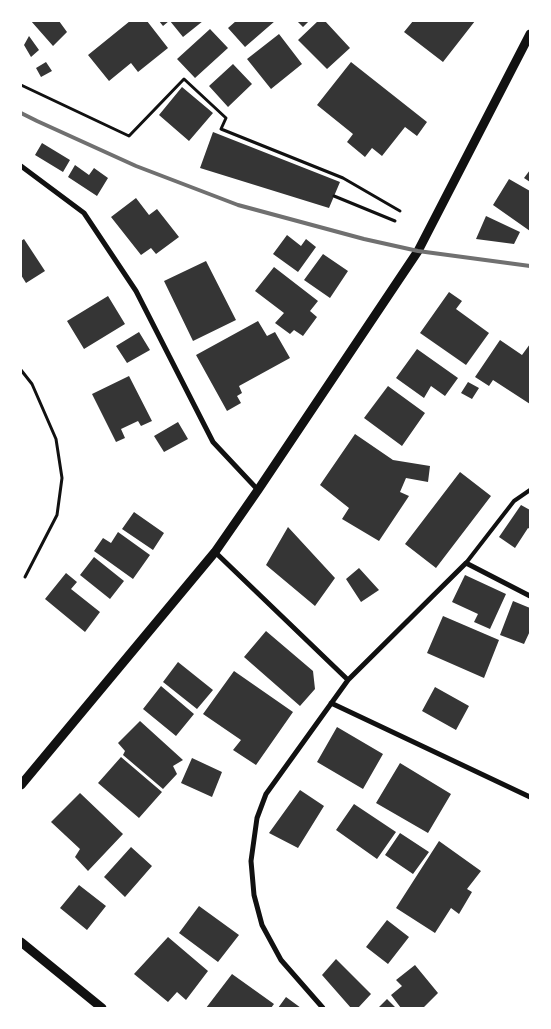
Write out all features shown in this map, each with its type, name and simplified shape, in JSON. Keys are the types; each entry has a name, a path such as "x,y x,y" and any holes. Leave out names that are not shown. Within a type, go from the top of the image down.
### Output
{"street":[{"path":"21,785 215,552 258,490 418,251 530,34"},
{"path":"21,166 84,213 136,292 213,442 258,490"},
{"path":"215,552 348,680"},
{"path":"323,1008 281,960 262,925 254,895 251,861 257,818 266,794 348,680 466,563 530,596"},
{"path":"331,703 530,797"},
{"path":"21,942 102,1008"}],"lane":[{"path":"466,563 514,501 530,490"}],"path":[{"path":"21,85 129,136 184,79 226,118 221,129 344,178 400,211"},
{"path":"334,196 395,221"},
{"path":"21,370 32,384 56,439 62,478 57,515 25,577"}],"building":[{"path":"31,21 59,21 67,32 53,46"},
{"path":"130,21 147,21 168,48 138,72 131,63 109,81 88,55"},
{"path":"159,21 169,21 163,26"},
{"path":"170,21 203,21 183,37"},
{"path":"236,21 275,21 245,47 228,28"},
{"path":"297,21 309,21 303,27"},
{"path":"318,21 325,21 350,48 327,69 298,40"},
{"path":"413,21 475,21 443,62 404,32"},
{"path":"210,29 228,48 195,78 177,59"},
{"path":"279,34 302,64 271,89 247,59"},
{"path":"29,36 39,50 31,57 24,45"},
{"path":"46,62 52,71 41,77 36,68"},
{"path":"351,62 427,122 417,136 405,127 382,156 372,148 365,157 347,142 353,134 317,105"},
{"path":"233,64 252,84 228,107 209,86"},
{"path":"182,87 213,113 189,141 159,115"},
{"path":"213,132 340,182 329,208 200,168"},
{"path":"42,143 70,160 63,172 35,155"},
{"path":"75,165 89,175 94,168 108,178 97,196 68,177"},
{"path":"530,170 530,182 524,178"},
{"path":"509,179 530,191 530,231 493,205"},
{"path":"136,198 149,215 157,209 179,237 156,254 151,248 141,255 111,217"},
{"path":"486,216 520,232 514,244 476,239"},
{"path":"287,235 301,246 306,239 316,247 298,272 273,254"},
{"path":"24,239 45,271 26,283 21,275 21,241"},
{"path":"323,254 348,271 330,298 304,280"},
{"path":"206,261 236,320 193,341 164,281"},
{"path":"274,267 318,301 310,311 317,317 303,336 294,330 290,334 275,323 284,313 255,291"},
{"path":"449,292 462,301 456,309 489,333 466,365 420,333"},
{"path":"108,296 125,324 84,349 67,321"},
{"path":"258,321 267,336 275,332 290,358 239,386 242,393 237,396 241,403 227,411 196,355"},
{"path":"139,332 150,350 127,363 116,346"},
{"path":"500,340 522,355 530,344 530,404 493,380 489,386 475,377"},
{"path":"417,349 458,378 445,396 431,386 424,398 396,378"},
{"path":"129,376 152,421 141,426 138,421 121,429 125,438 116,442 92,394"},
{"path":"468,382 479,388 472,399 461,393"},
{"path":"388,386 425,413 402,446 364,418"},
{"path":"178,422 188,439 164,452 154,436"},
{"path":"355,434 393,460 430,466 428,482 406,478 400,492 409,496 379,541 342,519 349,508 320,485"},
{"path":"460,472 491,496 436,568 405,544"},
{"path":"521,505 530,510 530,529 528,528 515,548 499,537"},
{"path":"134,512 164,533 153,550 122,529"},
{"path":"288,527 335,578 315,606 266,565"},
{"path":"118,532 150,555 133,579 94,551 103,538 111,543"},
{"path":"94,557 124,581 110,599 80,575"},
{"path":"359,568 379,590 361,602 346,579"},
{"path":"66,573 77,582 71,589 100,612 85,632 45,599"},
{"path":"465,575 506,594 490,629 474,622 478,614 452,602"},
{"path":"513,601 530,608 530,631 524,644 500,635"},
{"path":"443,616 499,640 484,678 427,653"},
{"path":"266,631 313,671 315,689 300,706 244,657"},
{"path":"178,662 213,690 197,709 163,682"},
{"path":"234,671 293,712 256,765 233,750 241,740 203,714"},
{"path":"161,686 194,714 176,736 143,709"},
{"path":"435,687 469,706 456,730 422,711"},
{"path":"140,721 183,760 173,766 177,774 163,789 123,755 125,751 118,743"},
{"path":"337,727 383,754 363,789 317,762"},
{"path":"121,757 162,792 139,818 98,783"},
{"path":"192,758 222,772 212,797 181,783"},
{"path":"400,763 451,794 428,833 376,803"},
{"path":"300,790 324,806 298,848 269,833"},
{"path":"80,793 123,834 88,871 75,857 80,849 51,822"},
{"path":"354,804 396,832 377,859 336,830"},
{"path":"400,833 429,852 413,874 385,855"},
{"path":"439,841 481,871 467,889 472,892 459,914 451,908 435,933 396,908"},
{"path":"131,847 152,866 125,897 104,877"},
{"path":"79,885 106,906 87,930 60,908"},
{"path":"199,906 239,935 218,962 179,933"},
{"path":"387,920 409,937 388,964 366,947"},
{"path":"168,937 208,971 186,1000 177,992 168,1002 134,974"},
{"path":"336,959 371,994 358,1008 351,1008 322,975"},
{"path":"415,965 438,993 423,1008 401,1008 391,995 402,986 396,980"},
{"path":"232,974 274,1004 271,1008 206,1008"},
{"path":"286,997 301,1008 278,1008"},
{"path":"387,999 396,1008 378,1008"}],"railway":[{"path":"21,113 136,166 238,205 364,239 418,251 530,266"}]}
